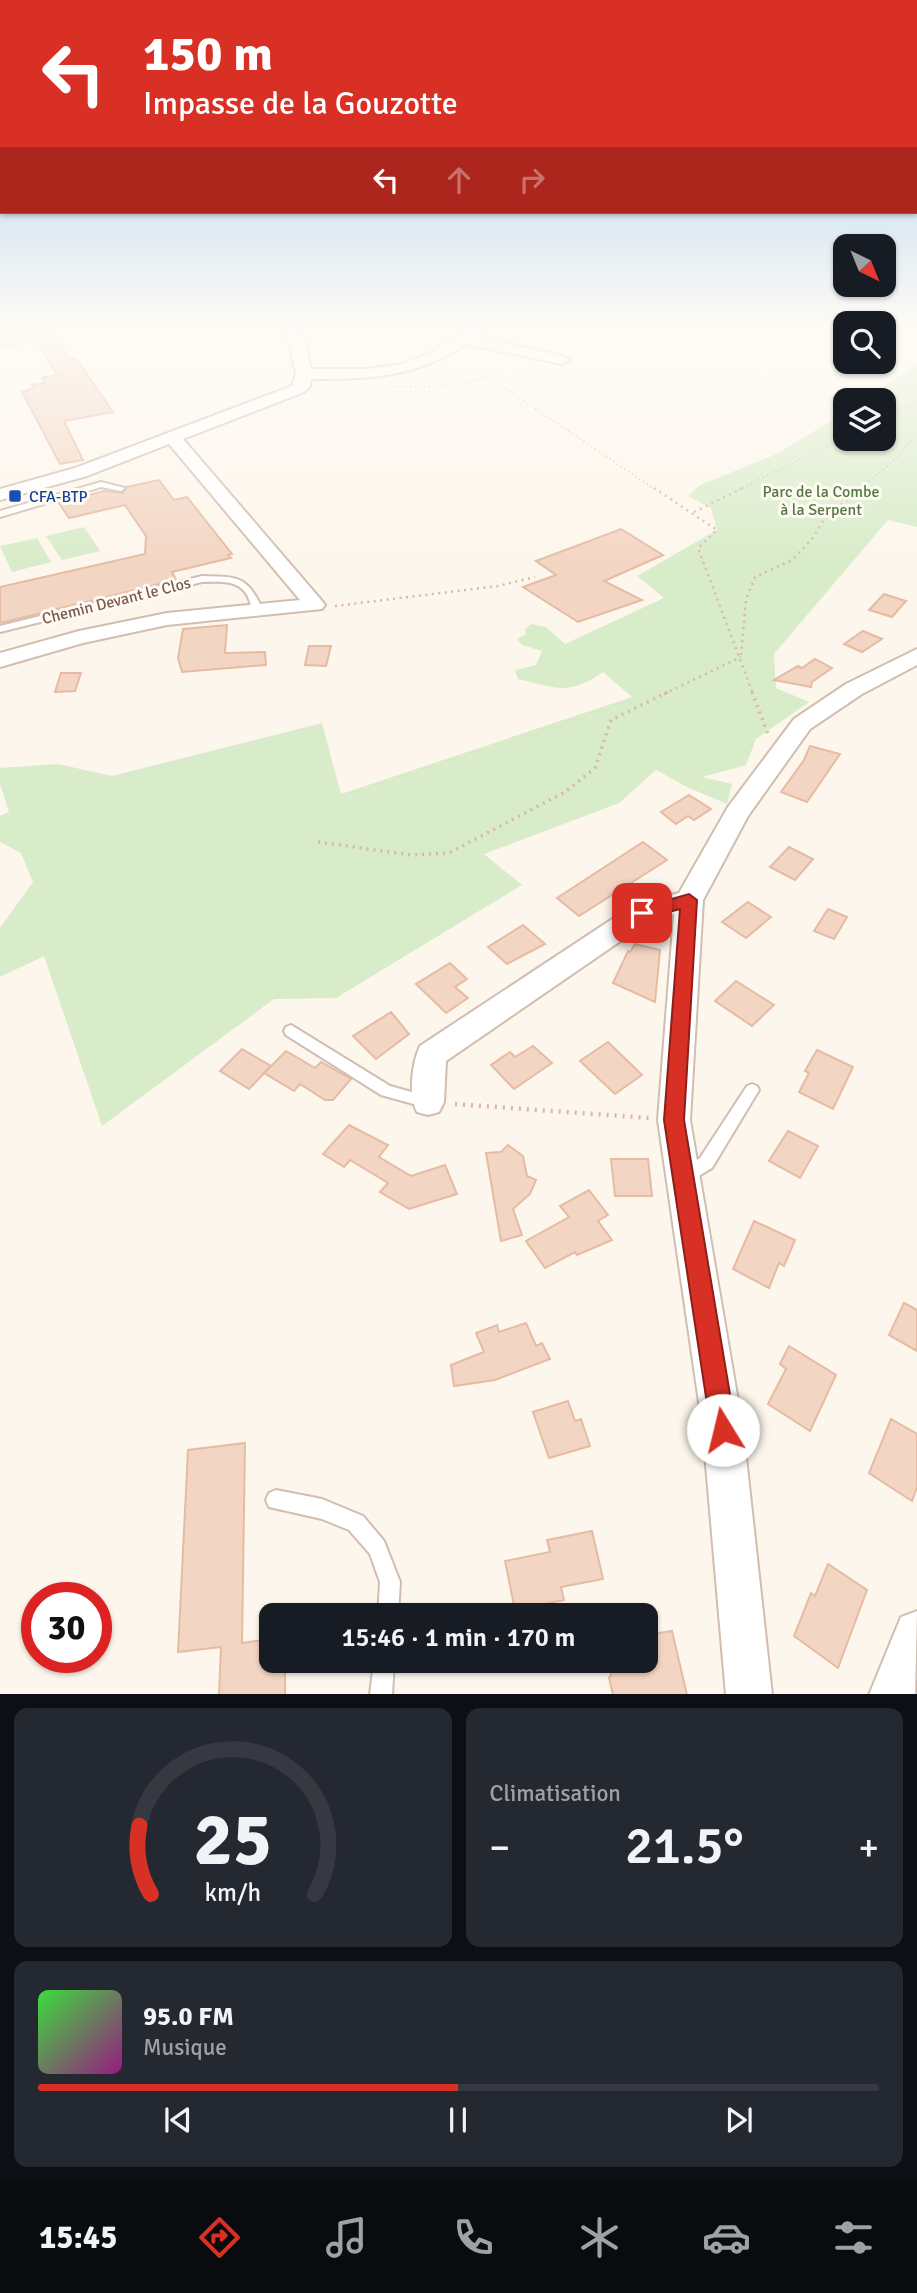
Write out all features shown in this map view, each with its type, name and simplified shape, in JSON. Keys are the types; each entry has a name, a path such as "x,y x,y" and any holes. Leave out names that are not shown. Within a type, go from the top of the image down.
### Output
{"street":[{"path":"0,495 70,475 253,406"},
{"path":"172,437 316,605"},
{"path":"0,660 79,637 167,619 316,605"},
{"path":"749,1694 723,1430 674,1120 689,900 737,813 802,724 854,689 917,656"},
{"path":"428,1102 431,1055 642,913 689,900"},
{"path":"892,1694 917,1633"}],"lane":[{"path":"0,514 101,484 121,488"},
{"name":"Chemin Devant le Clos","path":"0,629 202,579 234,580 245,586 253,596 258,610"},
{"path":"291,1031 386,1091 428,1102"},
{"path":"683,1178 706,1163 752,1090"},
{"path":"276,1500 322,1509 356,1523 377,1548 390,1582 389,1603"},
{"path":"381,1694 383,1673"}],"path":[{"path":"532,406 694,512 717,530 698,548 705,574 741,657 776,758"},
{"path":"741,657 746,600 755,577 792,560 812,539 825,518 892,462 917,434"},
{"path":"694,512 833,443"},
{"path":"316,605 332,606 470,589 536,577"},
{"path":"318,842 412,855 449,853 565,792 595,768 611,720 741,657"},
{"path":"428,1102 674,1120"}],"green space":[{"name":"Parc de la Combe à la Serpent","path":"896,406 917,406 917,527 888,520 774,654 776,688 809,702 756,739 746,765 702,777 732,784 727,804 656,770 619,803 484,854 522,885 336,998 274,999 102,1126 44,956 0,977 0,928 33,882 21,853 0,842 0,816 9,812 0,784 0,768 58,764 112,776 322,723 341,794 632,697 603,672 581,684 562,688 518,679 515,670 536,665 542,651 522,645 517,639 526,634 525,629 531,624 546,627 565,644 664,598 637,576 717,530 711,508 688,496 700,485 777,454 833,419 833,451 896,451"},
{"path":"84,527 100,551 62,560 46,536"},
{"path":"37,538 51,562 12,572 0,546"}],"building":[{"path":"29,406 109,406 113,412 64,421 83,460 60,464"},
{"path":"159,480 174,500 187,497 232,554 228,555 231,558 172,572 176,580 0,623 0,587 145,554 146,536 125,505 69,518 59,503 104,491 123,493 127,487"},
{"path":"621,529 663,555 604,581 642,600 578,622 523,587 556,575 536,561"},
{"path":"884,594 906,601 892,617 869,610"},
{"path":"227,625 225,653 265,652 266,665 182,672 178,658 183,629"},
{"path":"863,631 882,639 862,652 844,644"},
{"path":"309,646 331,646 326,666 305,665"},
{"path":"815,659 832,668 812,682 811,687 774,680 798,666 802,668"},
{"path":"61,673 81,673 75,691 55,692"},
{"path":"810,746 840,754 807,802 781,792 804,760"},
{"path":"689,795 711,809 694,820 688,816 676,824 661,812"},
{"path":"643,842 667,860 579,916 557,898"},
{"path":"789,847 813,859 795,880 770,867"},
{"path":"748,902 771,917 746,938 722,922"},
{"path":"828,909 847,917 834,939 814,931"},
{"path":"523,925 545,944 507,964 488,947"},
{"path":"635,944 660,950 655,1002 613,983 628,951 630,952"},
{"path":"450,963 467,979 455,987 468,998 446,1013 416,984"},
{"path":"736,981 774,1005 752,1026 715,1001"},
{"path":"391,1012 409,1034 376,1059 353,1036"},
{"path":"608,1042 642,1075 615,1094 580,1061"},
{"path":"533,1046 552,1063 514,1089 491,1065 510,1052 515,1057"},
{"path":"242,1049 271,1066 249,1089 220,1071"},
{"path":"817,1050 853,1067 833,1109 799,1092 809,1073 805,1071"},
{"path":"286,1051 315,1068 321,1062 351,1079 333,1100 325,1100 300,1084 294,1091 264,1073"},
{"path":"349,1125 388,1145 379,1157 411,1176 445,1165 457,1194 409,1209 380,1192 388,1183 350,1160 344,1167 323,1154"},
{"path":"788,1131 818,1146 800,1178 769,1161"},
{"path":"508,1145 523,1156 527,1176 536,1180 530,1194 513,1209 522,1235 501,1241 486,1153 501,1152"},
{"path":"611,1159 648,1159 652,1196 615,1196"},
{"path":"589,1190 608,1215 598,1221 612,1240 577,1255 575,1252 545,1268 526,1241 569,1217 560,1206"},
{"path":"754,1221 795,1240 784,1266 779,1263 769,1288 733,1269"},
{"path":"904,1303 917,1310 917,1351 889,1335"},
{"path":"526,1323 536,1346 542,1343 550,1359 495,1380 454,1386 451,1365 484,1352 476,1333 497,1325 499,1332"},
{"path":"789,1346 836,1375 810,1431 768,1404 786,1369 780,1364"},
{"path":"568,1401 575,1421 581,1419 590,1446 549,1458 533,1412"},
{"path":"891,1419 917,1434 917,1487 912,1501 869,1473"},
{"path":"245,1443 242,1643 259,1641 259,1673 285,1673 285,1694 219,1694 221,1647 178,1652 188,1450"},
{"path":"592,1531 603,1579 561,1587 564,1600 549,1603 514,1603 505,1561 550,1552 547,1540"},
{"path":"828,1564 867,1590 838,1668 794,1636 811,1593 815,1596"},
{"path":"672,1631 687,1694 613,1694 609,1678 612,1673 658,1673 658,1633"}],"place":[{"name":"CFA-BTP","path":"15,496"}],"route":[{"path":"642,913 689,900 674,1120 723,1430"}]}
